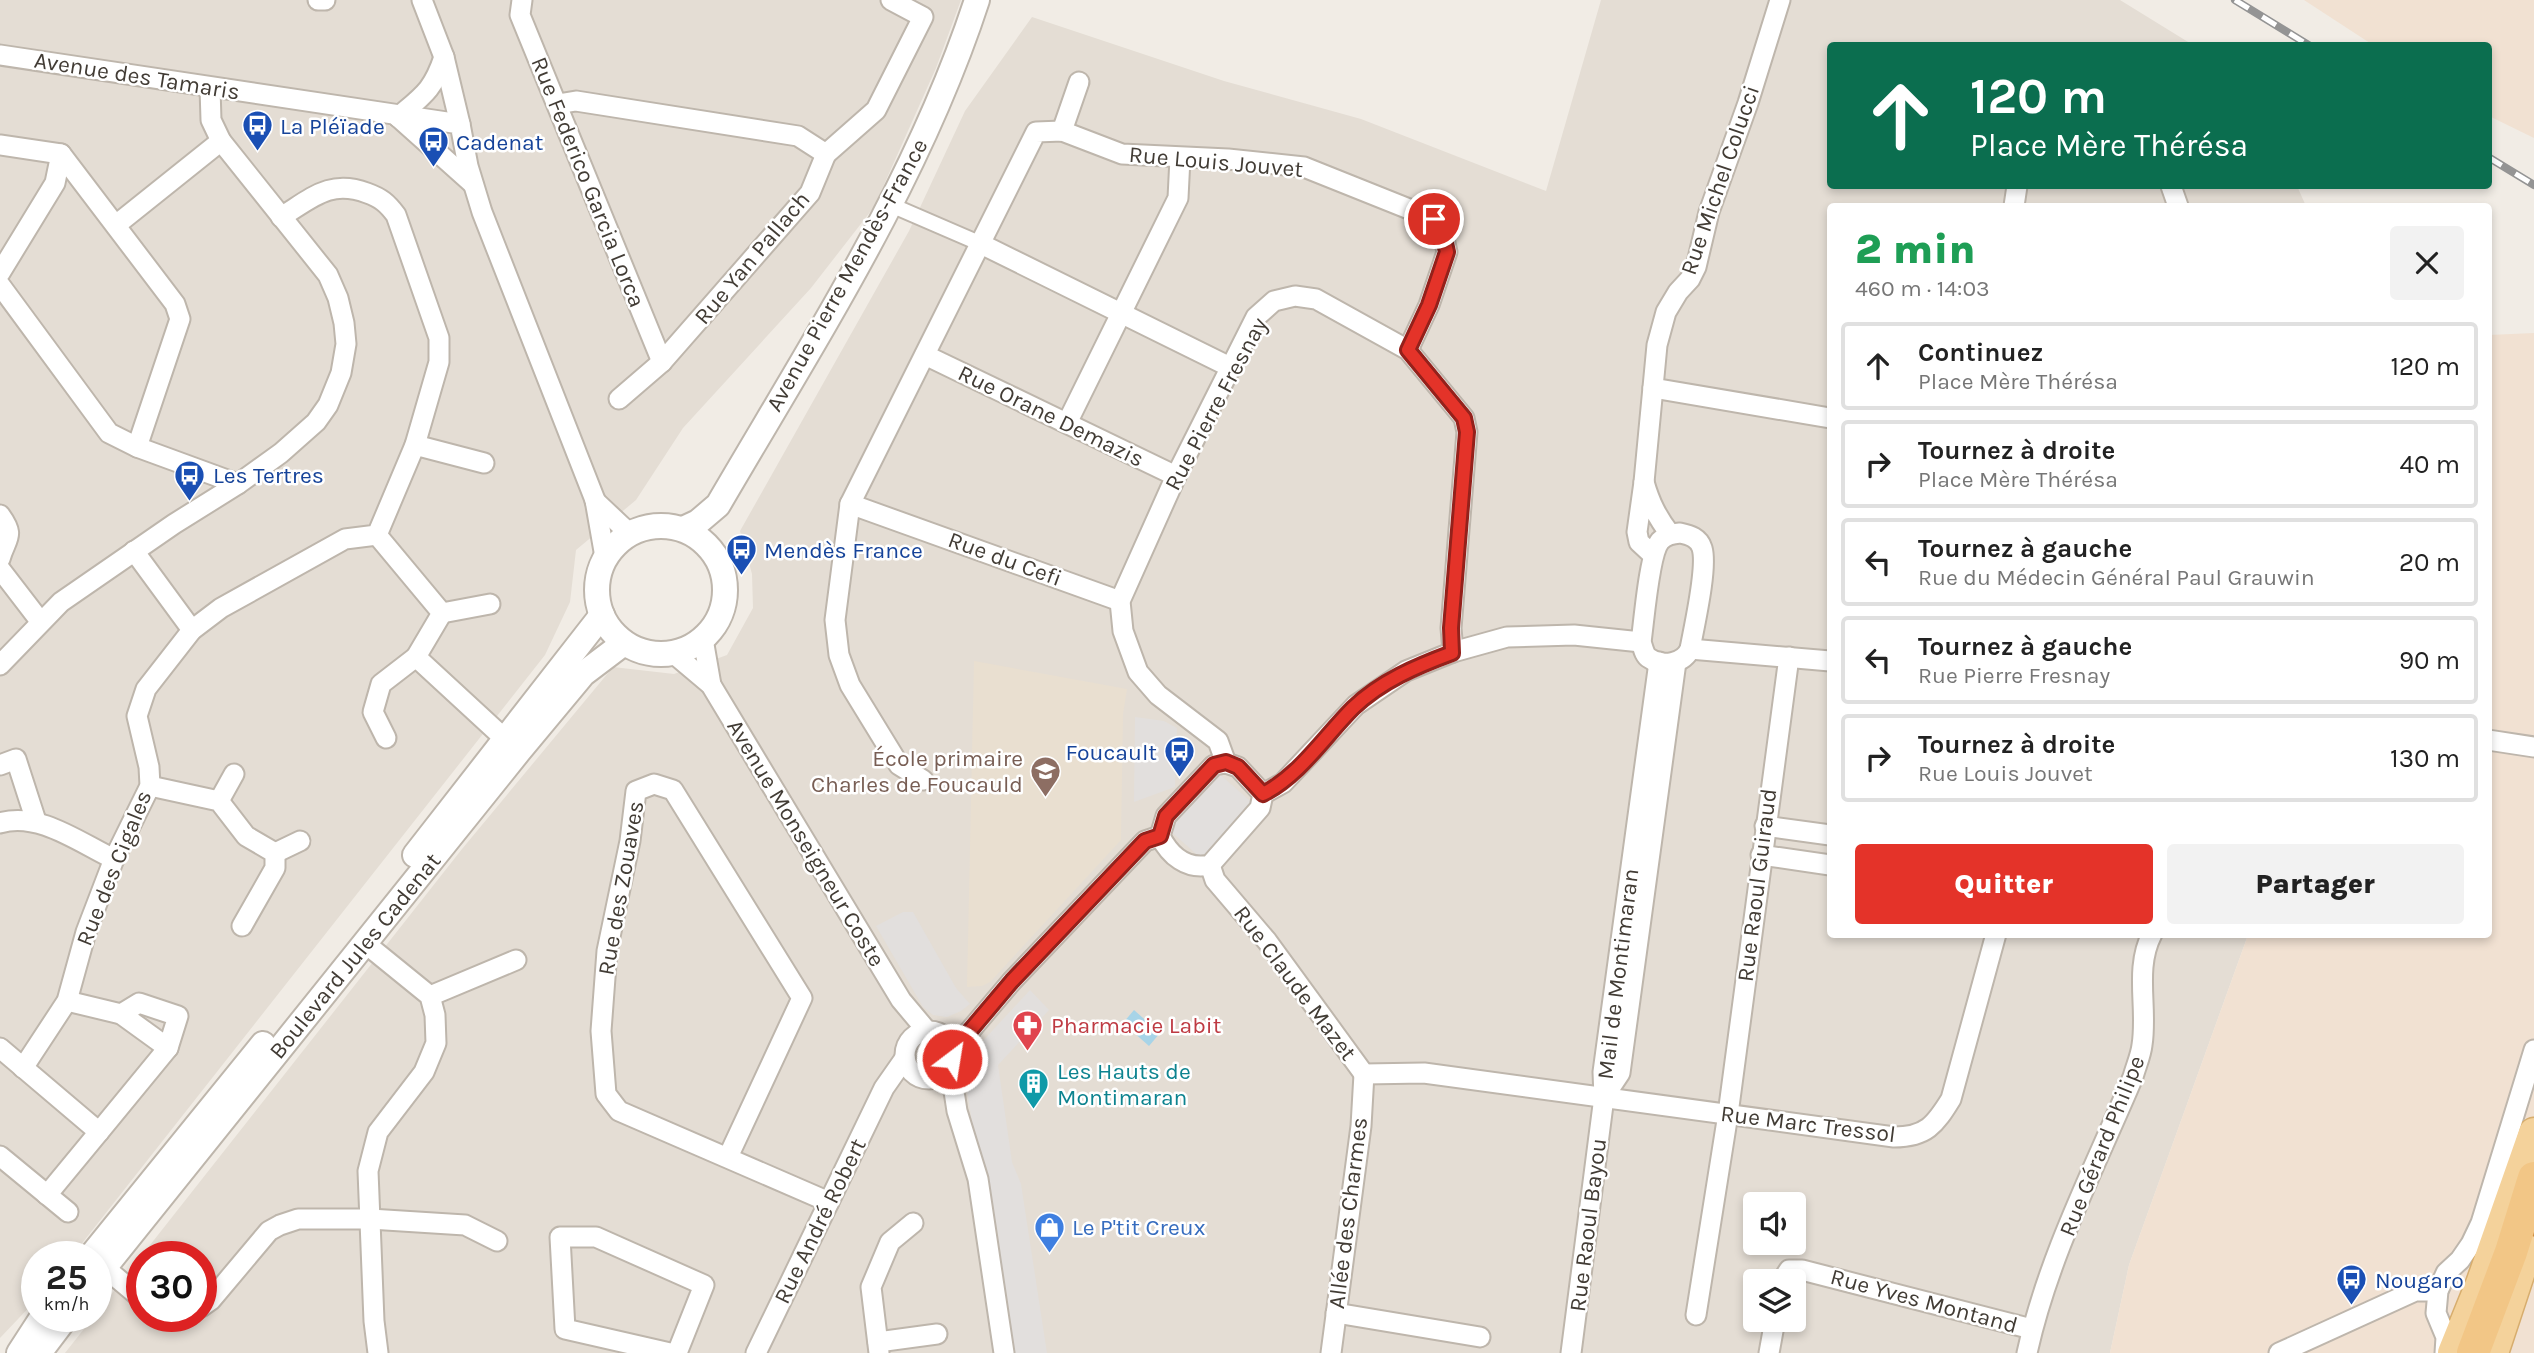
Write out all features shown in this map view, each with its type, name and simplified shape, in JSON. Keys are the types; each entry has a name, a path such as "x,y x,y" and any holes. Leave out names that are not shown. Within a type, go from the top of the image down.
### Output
{"highway":[{"path":"2473,1353 2511,1252 2534,1178"}],"main road":[{"path":"2453,1353 2481,1284 2534,1133"},
{"path":"2493,1353 2534,1228"}],"street":[{"path":"318,0 325,0"},
{"path":"422,0 444,57 474,185 506,275 595,500 605,557"},
{"name":"Rue Federico Garcia Lorca","path":"522,0 520,15 662,362"},
{"path":"558,104 576,101 798,136 825,154 876,110 923,17 891,0"},
{"name":"Avenue Pierre Mendès-France","path":"710,548 718,505 891,205 932,119 977,0"},
{"name":"Rue Michel Colucci","path":"1653,555 1639,542 1637,532 1657,345 1665,312 1696,267 1709,212 1748,103 1780,0"},
{"name":"Avenue des Tamaris","path":"0,55 398,117 460,124"},
{"path":"444,57 437,79 426,94 398,117 474,185"},
{"path":"923,780 898,765 850,685 839,655 835,620 850,504 1036,132 1062,131 1079,82"},
{"path":"0,665 61,601 281,453 316,422 328,405 341,373 346,345 344,323 338,298 328,275 221,141 211,120 209,88"},
{"name":"Rue Louis Jouvet","path":"1062,131 1122,153 1228,159 1304,167 1434,219 1443,234 1447,252 1429,305 1408,350"},
{"path":"116,225 221,141"},
{"path":"0,145 61,155 175,304 180,319 137,447"},
{"name":"Rue Yan Pallach","path":"620,399 662,362 810,193 825,154"},
{"path":"0,273 55,183 61,155"},
{"path":"1067,423 1178,198 1180,158"},
{"path":"281,217 327,189 350,187 384,200 396,215 439,338 439,362 415,445 377,535 442,613"},
{"path":"891,205 979,243 1231,368"},
{"path":"0,285 109,432 137,447 238,484"},
{"name":"Rue Pierre Fresnay","path":"1120,601 1176,476 1256,317 1275,301 1295,296 1316,299 1408,350 1464,418 1467,432 1451,628 1452,653"},
{"name":"Rue Orane Demazis","path":"925,355 1176,476"},
{"path":"1653,388 1827,417"},
{"path":"415,445 484,463"},
{"name":"Rue Michel Colucci","path":"1644,482 1651,505 1670,534"},
{"path":"595,500 629,533"},
{"name":"Rue du Cefi","path":"850,504 1120,601"},
{"name":"Avenue Pierre Mendès-France","path":"683,529 698,522 718,505"},
{"path":"0,515 9,527 10,540 0,559"},
{"path":"666,525 683,529 710,548 722,570 725,595 718,619 703,639 689,648 656,654 639,650 624,643 611,631 602,615 597,596 598,576 605,557 629,533 649,526 666,525"},
{"path":"1670,534 1661,540 1653,555 1641,642 1649,658 1789,657 1827,661"},
{"name":"Mail de Montimaran","path":"1604,1097 1619,1073 1675,657 1703,563 1702,547 1696,538 1688,534 1670,534"},
{"name":"Rue des Cigales","path":"23,1068 67,1001 86,932 114,859 150,786 149,767 137,716 146,689 192,630 222,608 345,539 377,535"},
{"path":"134,551 192,630"},
{"path":"0,569 40,621"},
{"path":"1120,601 1123,632 1138,672 1158,695 1218,741 1226,762"},
{"path":"386,738 373,712 380,684 416,657 442,613 490,604"},
{"name":"Boulevard Jules Cadenat","path":"112,1247 602,615"},
{"path":"1263,794 1283,783 1356,705 1406,671 1452,653 1507,637 1547,634 1641,642"},
{"name":"Avenue Monseigneur Coste","path":"703,639 711,685"},
{"name":"Boulevard Jules Cadenat","path":"112,1249 366,944 583,674 624,643"},
{"name":"Avenue Monseigneur Coste","path":"673,653 711,685 901,1000 932,1032"},
{"path":"416,657 505,739"},
{"name":"Rue Raoul Guiraud","path":"1696,1315 1728,1114 1789,657"},
{"path":"2492,741 2534,747"},
{"path":"0,765 16,759 36,821"},
{"path":"1226,762 1238,767 1263,794 1261,808 1210,865 1186,865 1166,847 1160,836 1166,816 1214,765 1226,762"},
{"path":"219,801 234,774"},
{"name":"Rue des Zouaves","path":"728,1157 802,998 673,790 654,783 636,791 631,842 607,951 601,1031 606,1094 619,1111 829,1202"},
{"path":"150,786 219,801 246,836 275,853"},
{"path":"0,823 14,819 36,821 114,859"},
{"path":"1765,826 1827,835"},
{"path":"915,1065 940,1076 980,1017 1145,841 1160,836"},
{"path":"275,853 300,841"},
{"path":"242,926 275,868 275,853"},
{"path":"1761,855 1827,865"},
{"name":"Rue Claude Mazet","path":"1210,865 1214,880 1267,941 1364,1074 1424,1073 1604,1097"},
{"name":"Rue Marc Tressol","path":"1604,1097 1894,1138 1911,1137 1928,1130 1939,1119 1951,1099 1995,938"},
{"name":"Rue Gérard Philipe","path":"2026,1353 2056,1258 2133,1077 2142,1046 2141,979 2150,938"},
{"path":"366,944 430,996 435,1015 436,1043 424,1072 379,1132 368,1171 374,1321 378,1353"},
{"path":"430,996 516,960"},
{"name":"Avenue Monseigneur Coste","path":"901,1000 915,1065"},
{"path":"67,1001 121,1014 168,1048"},
{"path":"47,1195 168,1048 178,1016 139,1003 121,1014"},
{"path":"957,1111 915,1065 914,1036 958,1028 980,1017"},
{"path":"932,1032 945,1037 951,1059 957,1111 978,1179 1003,1353"},
{"path":"0,1048 99,1132"},
{"path":"2445,1353 2446,1337 2436,1313 2438,1291 2446,1273 2460,1260 2481,1223 2534,1050"},
{"name":"Rue André Robert","path":"756,1353 884,1088 915,1065"},
{"name":"Allée des Charmes","path":"1331,1353 1361,1126 1364,1074"},
{"name":"Rue Raoul Bayou","path":"1571,1353 1604,1097"},
{"path":"0,1156 68,1212"},
{"path":"217,1293 269,1231 280,1224 298,1219 370,1219 465,1225 498,1241"},
{"path":"913,1223 890,1242 871,1287 878,1347 937,1334"},
{"path":"670,1353 565,1329 560,1237 596,1237 704,1285 677,1353"},
{"name":"Rue Yves Montand","path":"1806,1271 2032,1329"},
{"path":"2279,1353 2415,1291 2438,1291"},
{"path":"1336,1313 1480,1337"},
{"path":"19,1353 33,1332"},
{"path":"39,1353 55,1332"},
{"path":"1769,1353 1773,1332"}],"shaded area":[{"path":"0,0 961,0 936,68 874,207 811,288 683,428 636,500 576,550 570,602 545,655 84,1241 21,1241 21,1316 0,1338"},
{"path":"1601,0 2120,0 2188,42 1827,42 1827,189 2298,189 2305,203 1827,203 1827,938 2247,938 2129,1265 2110,1353 65,1353 82,1332 112,1332 112,1293 126,1276 126,1332 217,1332 217,1241 153,1241 462,849 613,667 674,674 727,655 753,608 752,574 740,531 909,231 965,111 1032,17 1224,81 1361,119 1546,191"},
{"path":"2304,0 2534,0 2534,138 2492,117 2492,42 2368,42"},
{"path":"2534,333 2534,1353 2110,1353 2129,1265 2247,938 2492,938 2492,335"},
{"name":"École primaire Charles de Foucauld","path":"974,661 1127,689 1123,714 1121,840 990,982 982,986 967,987"},
{"path":"1135,717 1164,721 1177,728 1175,787 1134,802"},
{"path":"1208,764 1264,813 1214,870 1158,820"},
{"path":"903,912 913,912 956,988 970,1004 961,1011 947,1017 933,1015 923,1007 876,926"},
{"path":"1030,990 1049,1010 998,1065 1012,1162 1021,1184 1047,1353 1009,1353 964,1072 968,1057"}],"water":[{"path":"1134,1010 1160,1033 1149,1046 1123,1023"}],"railway":[{"path":"2235,0 2303,42"},
{"path":"2492,159 2534,185"}],"place":[{"name":"La Pléïade","path":"257,153"},
{"name":"Cadenat","path":"433,169"},
{"name":"Les Tertres","path":"190,502"},
{"name":"Mendès France","path":"741,577"},
{"name":"Foucault","path":"1180,779"},
{"name":"École primaire Charles de Foucauld","path":"1046,798"},
{"name":"Pharmacie Labit","path":"1028,1052"},
{"name":"Les Hauts de Montimaran","path":"1034,1111"},
{"name":"Le P'tit Creux","path":"1049,1254"},
{"name":"Nougaro","path":"2352,1307"}],"route":[{"path":"952,1059 952,1052 1012,981 1145,841 1160,836 1166,816 1214,765 1226,762 1238,767 1263,794 1283,783 1356,705 1406,671 1452,653 1451,628 1467,432 1464,418 1408,350 1429,305 1447,252 1443,234 1434,219"}]}
